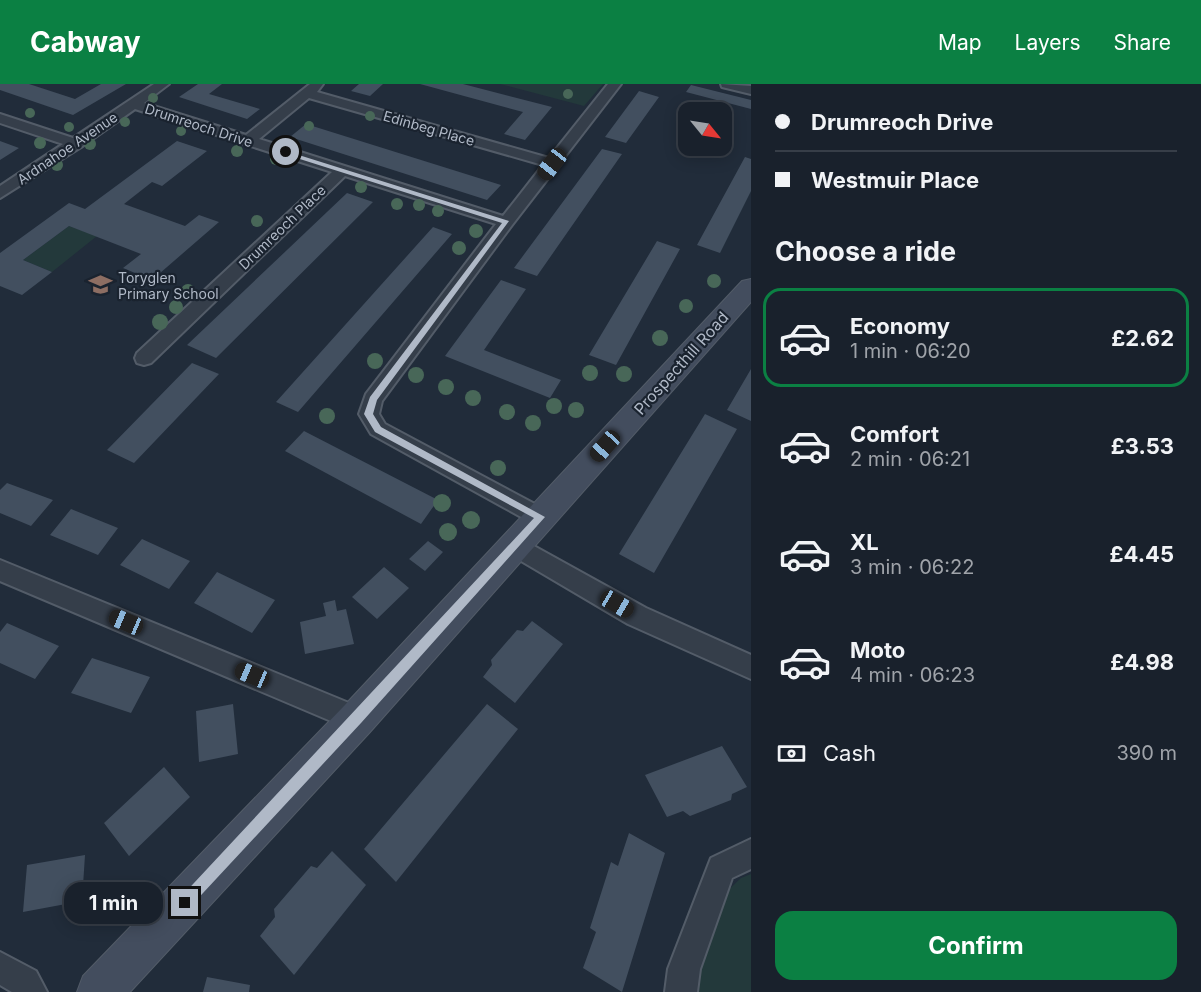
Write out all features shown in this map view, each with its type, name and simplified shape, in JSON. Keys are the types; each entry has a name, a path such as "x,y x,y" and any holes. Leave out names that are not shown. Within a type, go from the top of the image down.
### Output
{"main road":[{"name":"Prospecthill Road","path":"99,992 357,719 751,287"}],"street":[{"name":"Ardnahoe Avenue","path":"0,193 163,84"},
{"path":"540,517 378,429 369,414 373,399 506,222 615,84"},
{"path":"727,84 751,90"},
{"path":"248,141 312,89"},
{"name":"Edinbeg Place","path":"312,89 552,164"},
{"name":"Drumreoch Drive","path":"133,104 506,222"},
{"path":"0,118 76,144"},
{"name":"Drumreoch Place","path":"144,358 342,170"},
{"path":"514,545 638,616 751,668"},
{"path":"0,570 357,719"},
{"path":"681,992 684,969 721,868 751,854"},
{"path":"0,968 25,982 30,992"}],"green space":[{"path":"500,84 603,84 584,106"},
{"path":"69,226 97,236 52,272 23,260"},
{"path":"751,874 751,992 694,992 718,900 741,878"}],"building":[{"path":"0,84 29,84 75,99 101,84 126,84 73,115 0,90"},
{"path":"198,84 222,84 209,94 260,109 247,119 179,97"},
{"path":"359,84 383,84 370,96 351,91"},
{"path":"420,84 463,84 552,107 525,140 504,134 523,112"},
{"path":"691,85 751,100 751,109 732,104 732,102 686,92"},
{"path":"639,91 659,97 626,143 605,137"},
{"path":"306,124 501,185 487,200 290,137"},
{"path":"0,141 19,148 0,160"},
{"path":"177,141 207,151 162,186 152,182 124,204 185,226 199,215 219,222 152,280 123,268 141,254 69,226 23,260 52,272 22,295 0,286 0,253 69,203 85,209"},
{"path":"602,149 622,154 537,276 514,268"},
{"path":"745,157 751,159 751,191 720,253 697,245"},
{"path":"347,193 373,202 216,358 187,345"},
{"path":"433,227 452,234 298,412 276,402"},
{"path":"657,241 680,249 616,365 589,355"},
{"path":"501,280 526,289 484,350 561,380 550,398 445,356"},
{"path":"192,363 219,374 134,463 107,450"},
{"path":"751,369 751,421 727,410"},
{"path":"705,414 737,429 654,573 619,554"},
{"path":"304,431 438,500 421,524 285,451"},
{"path":"7,483 53,500 31,526 0,513 0,490"},
{"path":"71,509 118,528 98,555 50,535"},
{"path":"142,539 190,561 169,589 120,565"},
{"path":"428,541 443,552 425,571 409,559"},
{"path":"384,567 409,588 377,619 352,597"},
{"path":"217,572 275,600 252,633 194,603"},
{"path":"335,600 337,611 346,609 354,644 305,654 300,622 326,616 323,603"},
{"path":"532,621 563,644 515,703 483,677 492,665 491,660 517,630 523,631"},
{"path":"7,623 59,646 35,679 0,663 0,632"},
{"path":"92,658 150,677 131,713 71,693"},
{"path":"233,704 238,754 199,762 196,711"},
{"path":"487,704 518,729 396,882 364,849"},
{"path":"722,746 747,787 732,794 731,800 690,816 683,811 667,817 645,775"},
{"path":"164,767 190,797 129,856 104,823"},
{"path":"629,833 665,853 622,992 583,968 596,932 590,928 611,862 618,866"},
{"path":"332,851 366,885 294,975 260,936 275,917 274,909 311,866 317,868"},
{"path":"85,855 82,901 23,912 27,865"},
{"path":"207,977 250,985 249,992 203,992"}],"place":[{"name":"Toryglen Primary School","path":"100,285"}],"route":[{"path":"185,903 357,719 540,517 378,429 369,414 373,399 506,222 286,152"}]}
